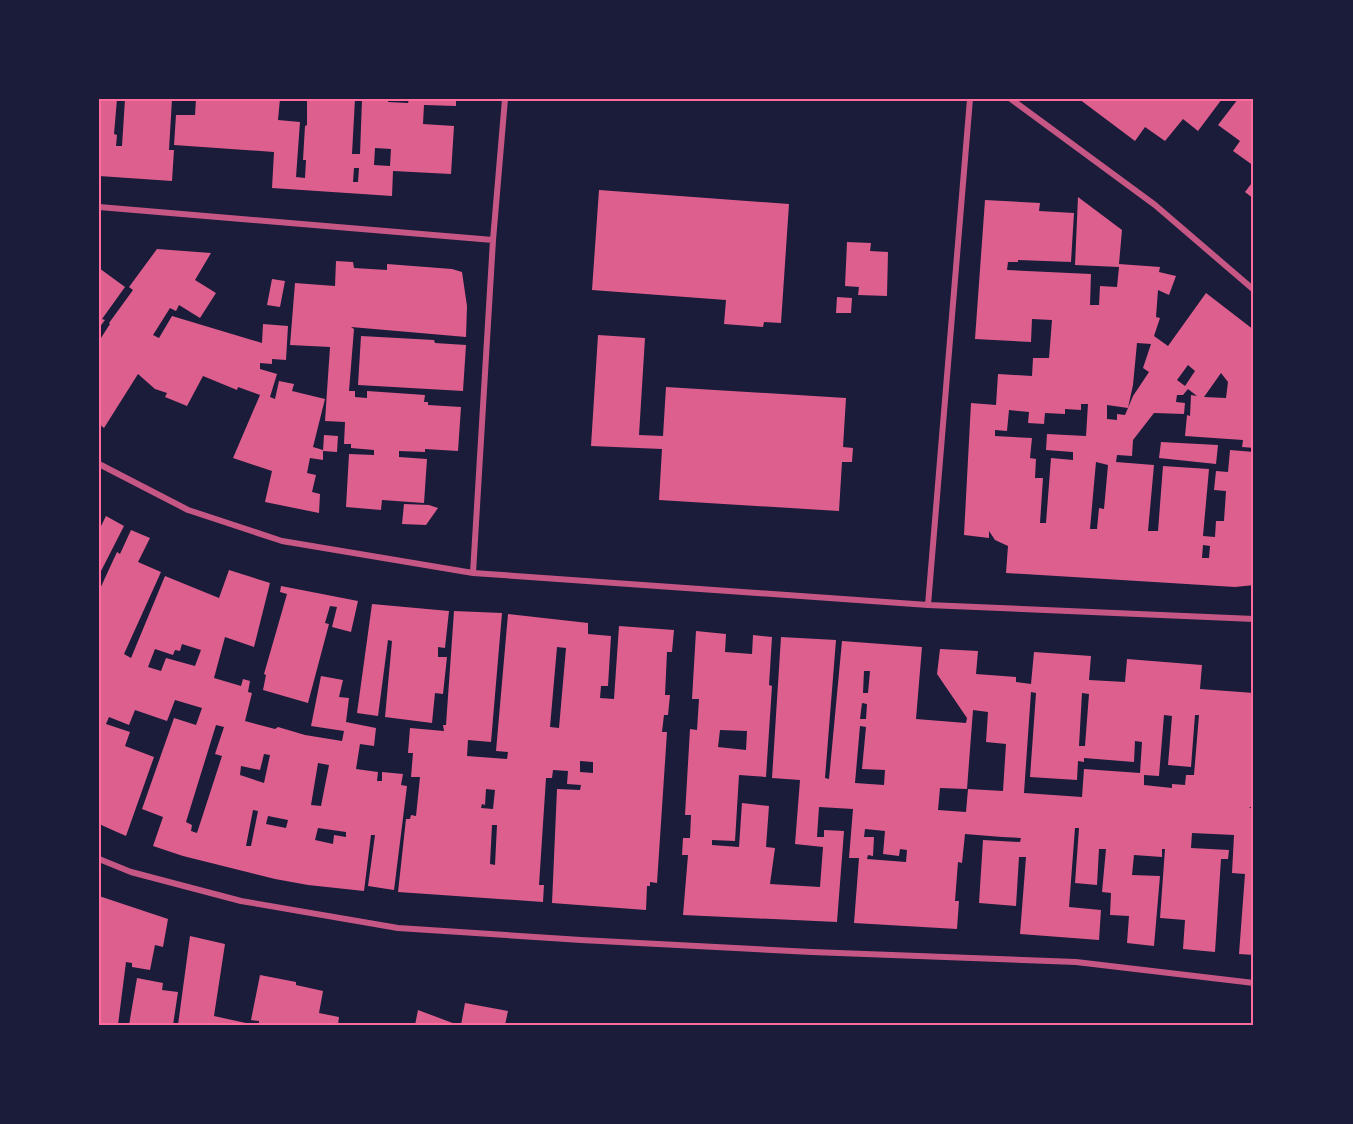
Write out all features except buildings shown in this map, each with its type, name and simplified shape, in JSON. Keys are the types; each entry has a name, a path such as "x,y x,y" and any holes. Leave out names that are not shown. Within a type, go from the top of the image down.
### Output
{"street":[{"path":"473,573 493,240 505,99"},
{"path":"928,605 970,99"},
{"path":"1011,99 1155,205 1254,290"},
{"path":"99,207 493,240"},
{"path":"99,464 188,510 282,541 473,573 928,605 1254,619"},
{"path":"99,859 131,872 241,901 398,928 685,946 1076,962 1254,983"}]}
